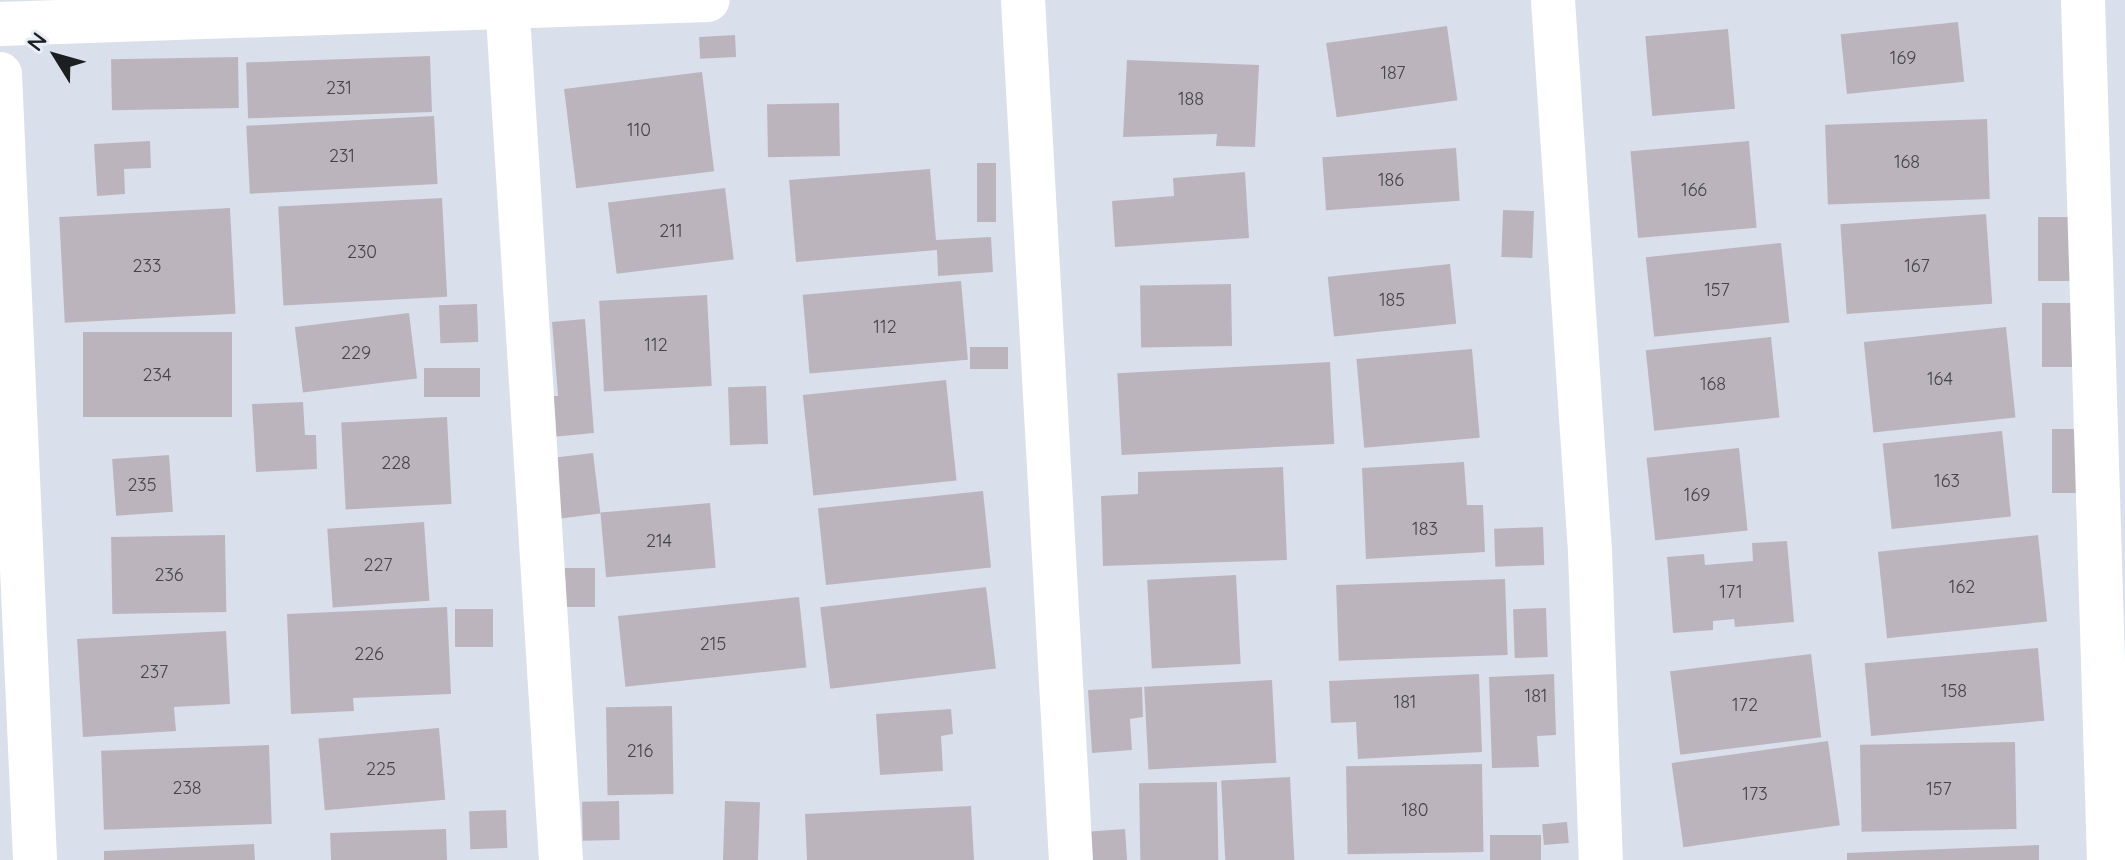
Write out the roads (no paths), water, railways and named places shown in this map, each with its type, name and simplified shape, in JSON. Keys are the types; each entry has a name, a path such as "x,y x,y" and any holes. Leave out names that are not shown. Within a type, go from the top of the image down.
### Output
{"street":[{"path":"0,24 507,4 708,0"},
{"path":"1023,0 1071,860"},
{"path":"1553,0 1590,551 1601,860"},
{"path":"2083,0 2109,860"},
{"path":"507,4 561,860"},
{"path":"0,74 35,860"}]}
